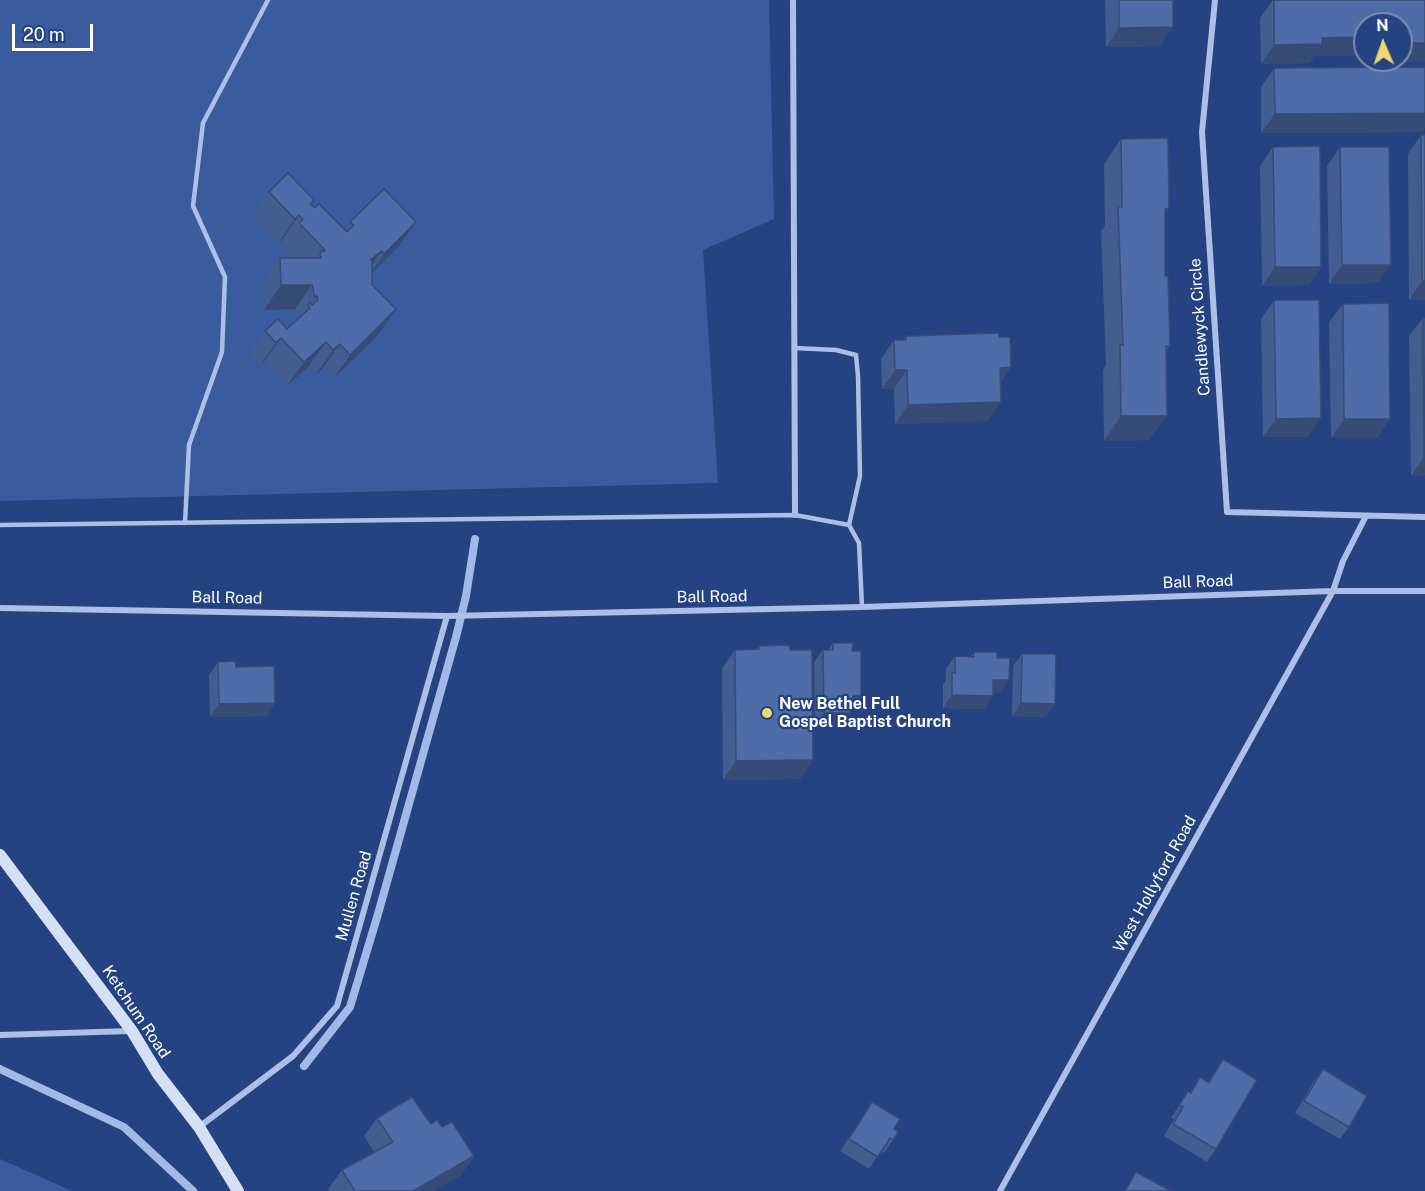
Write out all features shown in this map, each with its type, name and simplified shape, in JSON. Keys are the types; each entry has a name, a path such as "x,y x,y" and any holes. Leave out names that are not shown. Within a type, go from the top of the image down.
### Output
{"main road":[{"name":"Ketchum Road","path":"0,855 132,1031 158,1074 199,1127 238,1191"}],"street":[{"path":"793,0 795,515"},
{"name":"Candlewyck Circle","path":"1215,0 1202,132 1227,512 1425,517"},
{"path":"1333,591 1343,561 1366,516"},
{"name":"Ball Road","path":"0,608 447,616 862,607 1333,591 1425,591"},
{"name":"West Hollyford Road","path":"1000,1191 1333,591"},
{"name":"Mullen Road","path":"199,1127 293,1056 337,1006 447,616"},
{"path":"0,1035 132,1031"}],"lane":[{"path":"185,523 189,445 222,352 225,276 193,206 203,123 268,0"},
{"path":"794,348 836,350 856,355 860,476 849,525 859,543 862,607"},
{"path":"0,525 795,515 849,525"}],"shaded area":[{"path":"0,0 769,0 774,219 703,250 718,483 0,501"},
{"path":"0,1159 72,1191 0,1191"}],"building":[{"path":"1119,0 1173,0 1173,27 1119,28"},
{"path":"1274,0 1425,0 1425,43 1413,43 1413,12 1353,12 1353,37 1322,38 1322,44 1274,45"},
{"path":"1353,67 1353,72 1413,72 1413,67 1425,67 1425,113 1275,114 1274,68"},
{"path":"1421,135 1425,135 1425,281 1422,281"},
{"path":"1168,138 1169,208 1165,209 1165,276 1168,276 1170,345 1166,346 1167,416 1121,416 1120,345 1123,345 1118,207 1122,207 1121,139"},
{"path":"1320,146 1321,267 1275,267 1273,147"},
{"path":"1340,147 1389,147 1391,265 1342,265"},
{"path":"288,173 314,200 310,204 315,208 319,204 347,232 354,225 350,222 384,189 416,222 384,254 382,251 370,260 372,260 372,285 396,309 350,355 340,344 333,350 326,342 304,362 281,338 276,343 265,331 278,319 287,329 310,308 308,305 310,302 312,305 318,300 312,285 281,285 280,258 321,258 322,250 324,252 325,250 299,223 303,220 299,215 295,219 269,192"},
{"path":"1274,300 1319,300 1321,418 1276,419"},
{"path":"1389,303 1390,419 1344,419 1343,304"},
{"path":"1423,318 1425,318 1425,457 1424,457"},
{"path":"999,333 999,337 1010,337 1011,367 1000,368 1001,402 908,405 907,370 895,370 894,340 906,340 906,336"},
{"path":"833,643 853,643 852,651 861,651 861,696 853,696 853,701 850,700 850,713 824,713 823,650 833,650"},
{"path":"789,645 790,650 812,650 813,760 736,761 735,650"},
{"path":"974,652 997,652 997,658 1010,658 1009,680 993,680 993,696 952,695 955,656 974,657"},
{"path":"1022,654 1056,654 1055,704 1021,703"},
{"path":"235,661 236,667 274,666 275,703 219,704 218,662"},
{"path":"1223,1059 1257,1080 1216,1149 1173,1124 1183,1107 1179,1105 1188,1091 1191,1093 1200,1077 1209,1083"},
{"path":"1323,1069 1367,1096 1349,1127 1304,1101"},
{"path":"412,1097 431,1124 437,1120 442,1127 452,1122 474,1156 413,1191 355,1191 342,1170 393,1142 377,1118"},
{"path":"872,1102 900,1119 894,1129 898,1132 893,1140 890,1138 878,1157 849,1139"},
{"path":"1136,1172 1171,1191 1125,1191"}],"waterway":[{"path":"304,1066 350,1007 456,637 466,596 475,539"},
{"path":"0,1069 124,1127 193,1191"}],"place":[{"name":"New Bethel Full Gospel Baptist Church","path":"767,713"}]}
